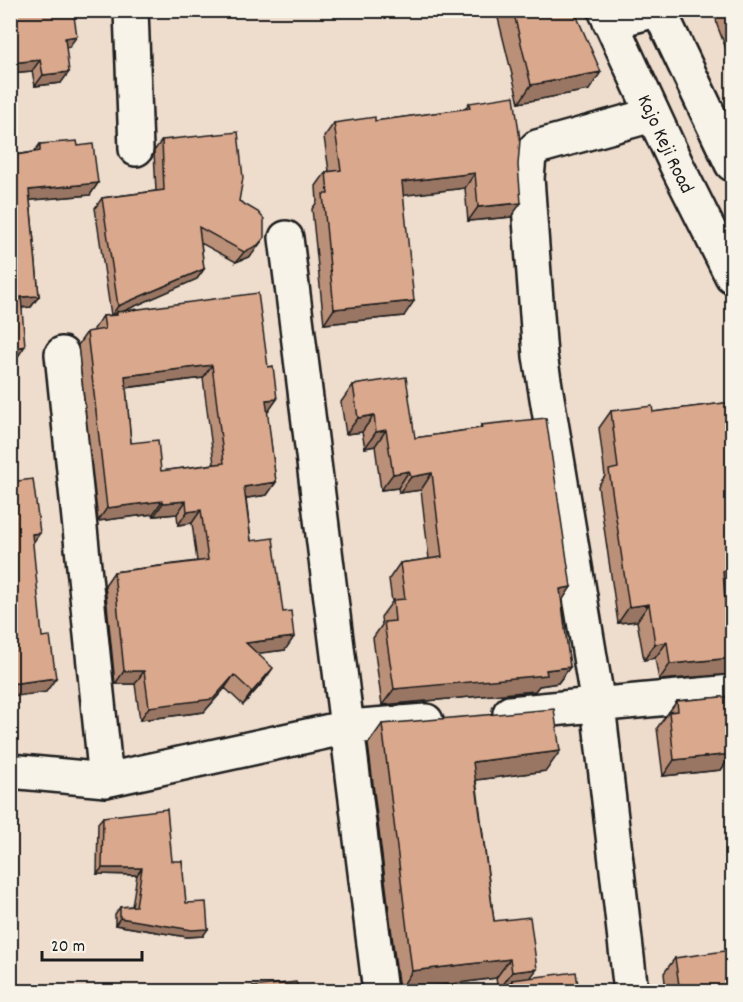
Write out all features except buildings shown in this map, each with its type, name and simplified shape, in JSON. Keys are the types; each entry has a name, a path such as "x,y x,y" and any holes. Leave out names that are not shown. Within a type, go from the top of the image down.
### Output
{"street":[{"path":"131,10 136,149"},
{"path":"607,16 657,10 732,164"},
{"name":"Kajo Keji Road","path":"607,16 652,115 732,276"},
{"path":"631,992 598,705 540,356 527,178 529,156 537,147 652,115"},
{"path":"286,238 380,992"},
{"path":"62,354 106,780"},
{"path":"485,716 732,692"},
{"path":"10,771 106,780 348,727 451,719"}]}
